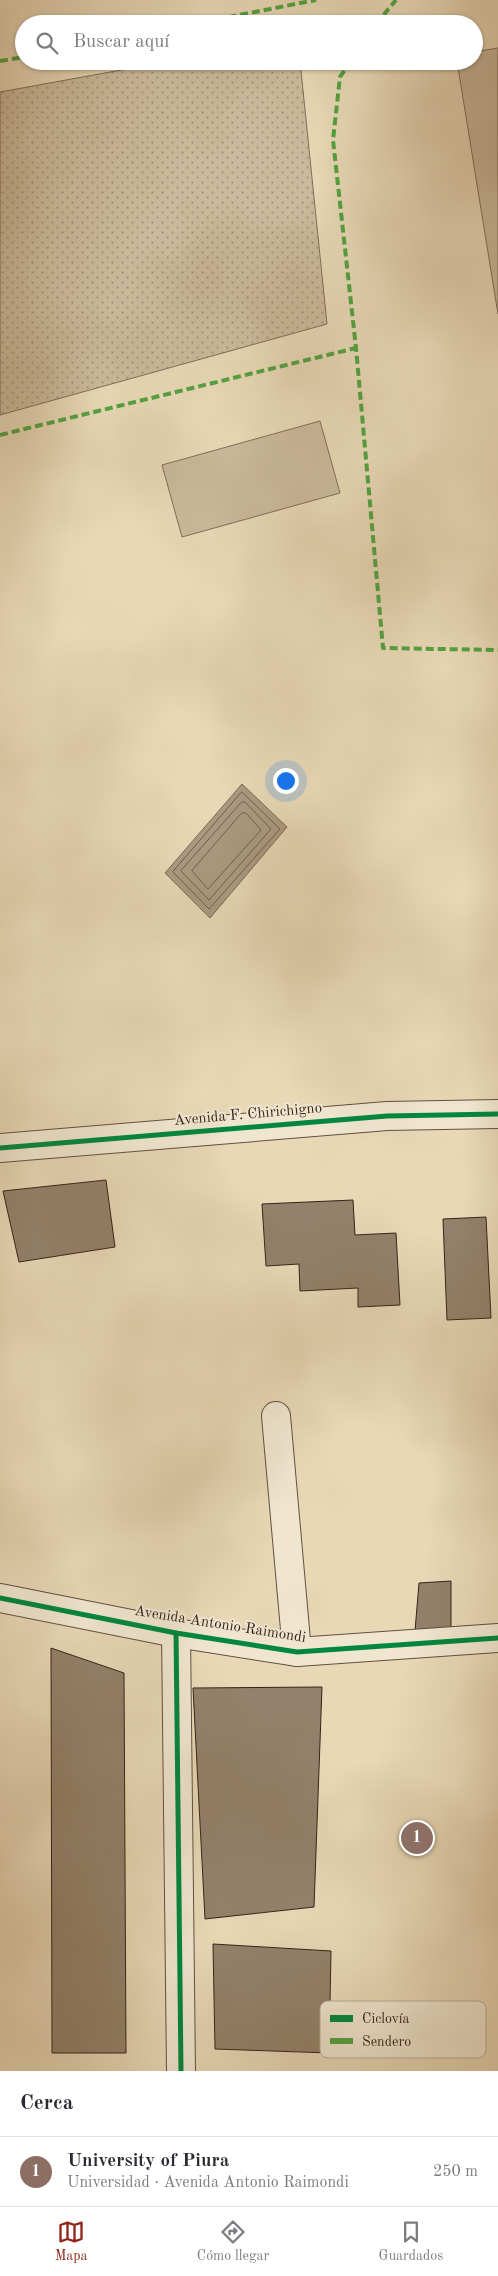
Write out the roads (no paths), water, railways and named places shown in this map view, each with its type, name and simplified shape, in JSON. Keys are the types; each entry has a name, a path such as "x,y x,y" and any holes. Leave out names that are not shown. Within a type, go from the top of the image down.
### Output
{"street":[{"name":"Avenida F. Chirichigno","path":"0,1148 387,1116 498,1114"},
{"path":"276,1416 297,1652"},
{"name":"Avenida Antonio Raimondi","path":"0,1598 176,1633 297,1652 498,1638"},
{"path":"176,1633 181,2071"}],"water":[{"path":"242,784 287,827 210,918 165,873"}],"place":[{"name":"University of Piura","path":"417,1838"}]}
